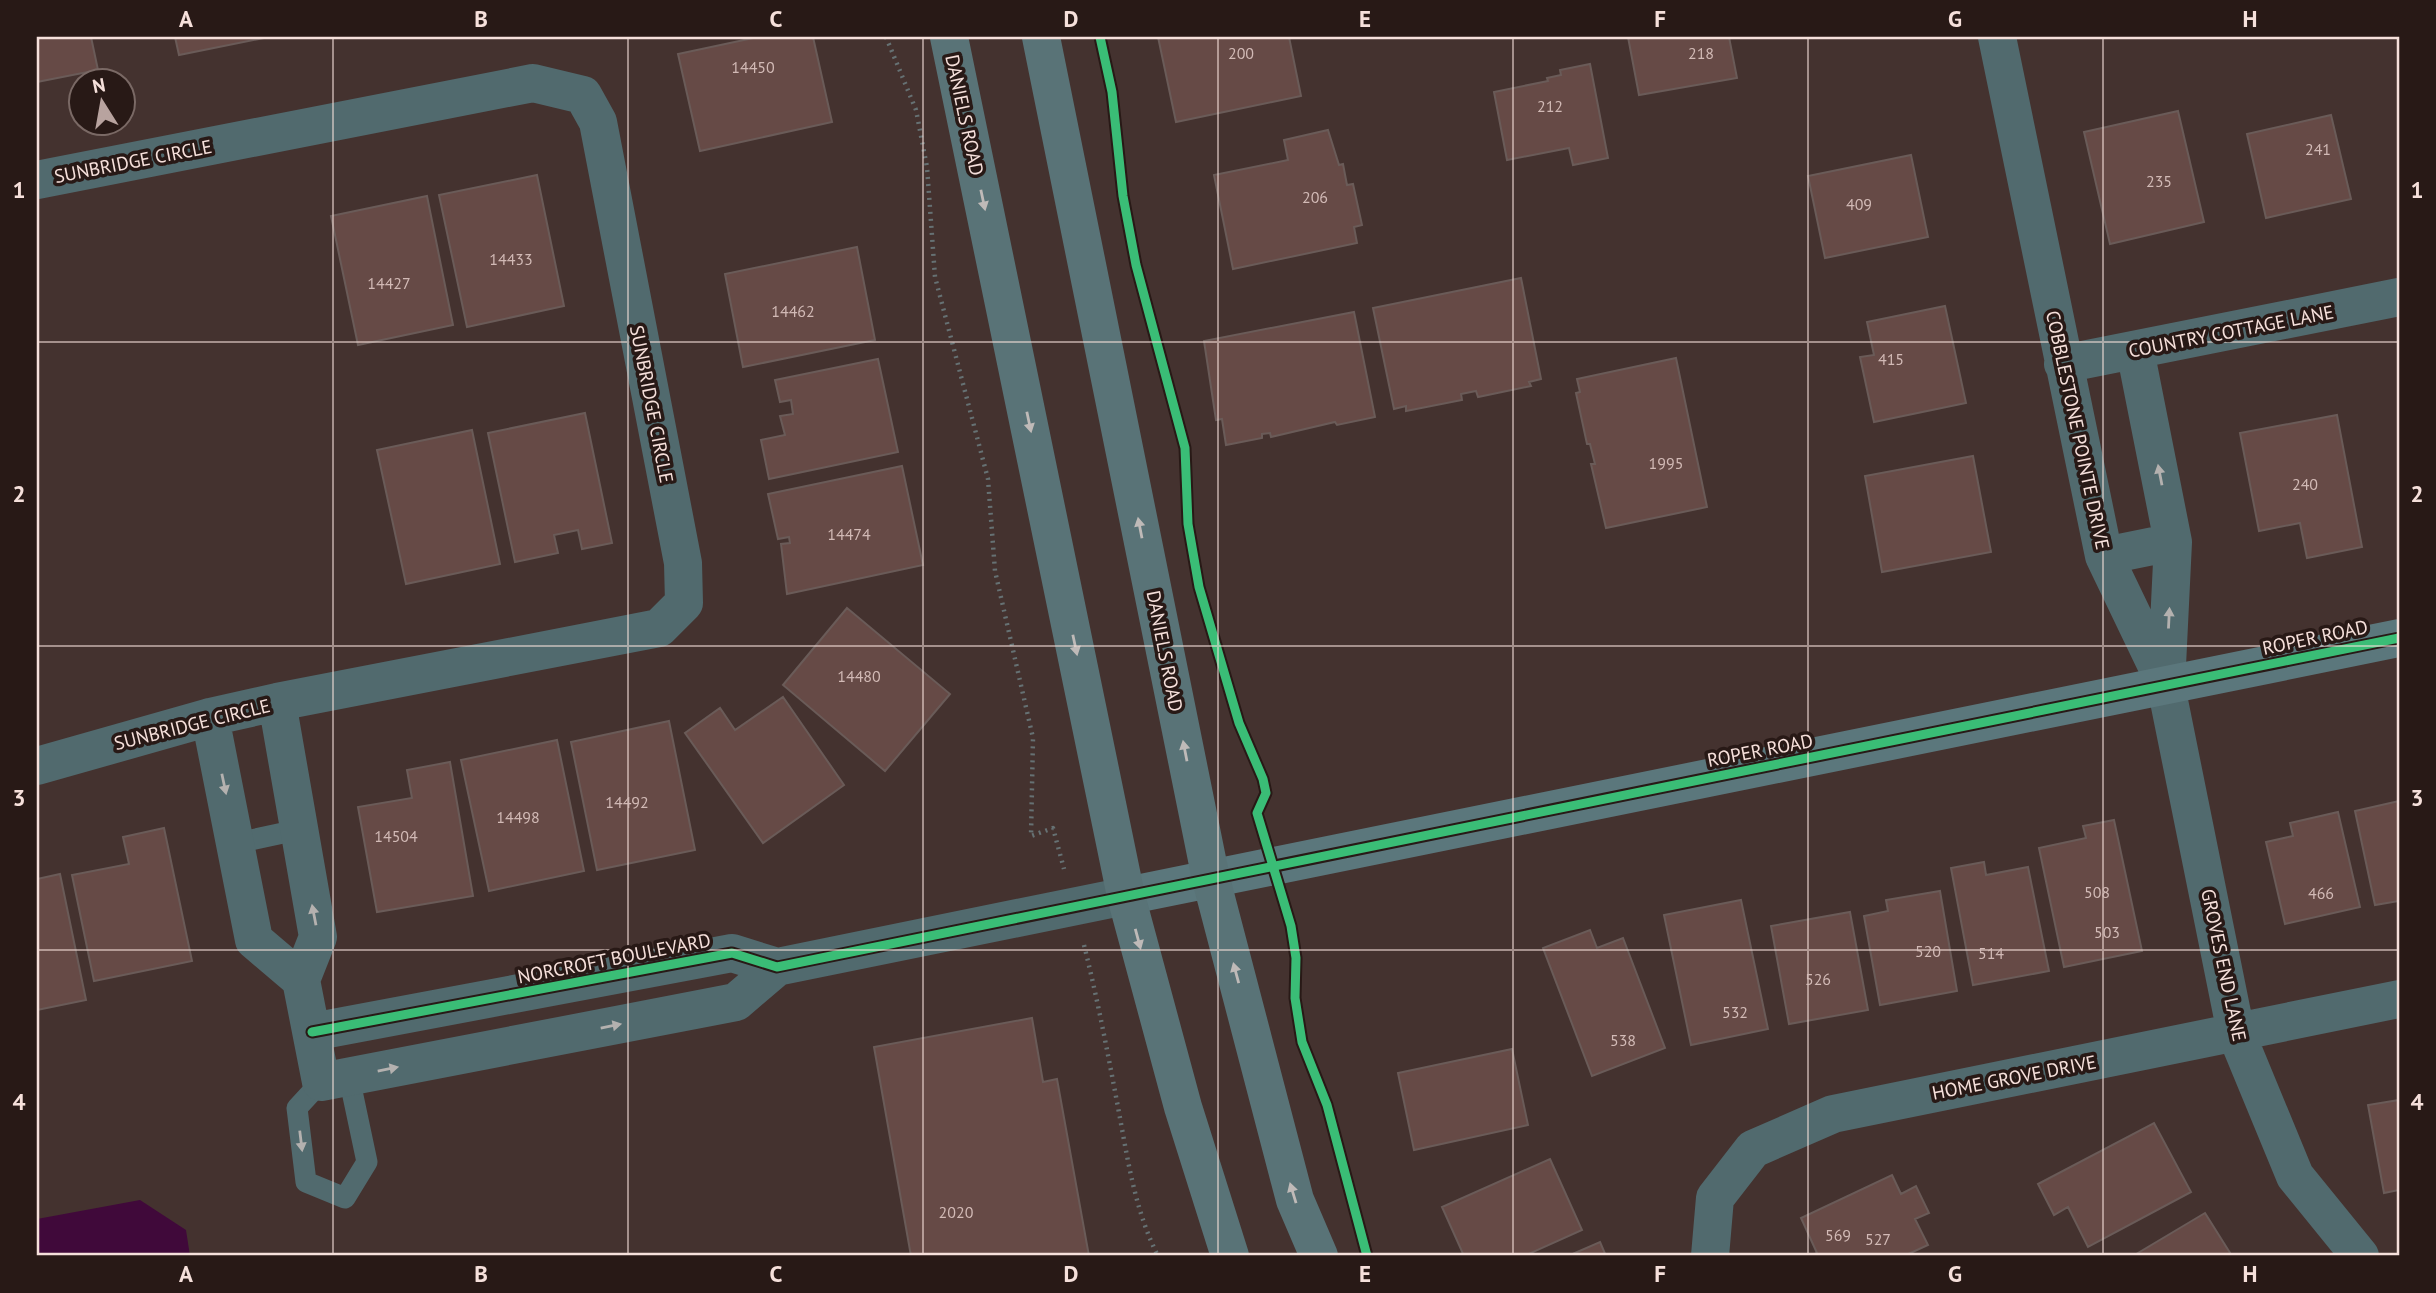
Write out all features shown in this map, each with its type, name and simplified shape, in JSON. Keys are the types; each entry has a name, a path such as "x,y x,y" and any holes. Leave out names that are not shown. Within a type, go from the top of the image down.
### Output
{"main road":[{"name":"DANIELS ROAD","path":"949,37 1126,895 1183,1107 1230,1256"},
{"name":"DANIELS ROAD","path":"1041,37 1211,879 1295,1200 1319,1256"}],"street":[{"name":"COBBLESTONE POINTE DRIVE","path":"1997,37 2104,556 2166,686"},
{"name":"SUNBRIDGE CIRCLE","path":"37,180 533,83 583,95 597,122 683,564 684,603 659,628 277,702 210,717 37,766"},
{"name":"COUNTRY COTTAGE LANE","path":"2063,364 2399,297"},
{"path":"2134,350 2173,542 2166,686"},
{"path":"2104,556 2173,542"},
{"name":"ROPER ROAD","path":"1126,895 2399,638"},
{"name":"GROVES END LANE","path":"2166,686 2236,1033 2294,1177 2360,1256"},
{"path":"277,702 297,830 318,937 301,980 312,1032 335,1080"},
{"path":"210,717 254,940 301,980"},
{"name":"NORCROFT BOULEVARD","path":"335,1080 736,1002 777,967 1126,895"},
{"name":"NORCROFT BOULEVARD","path":"312,1032 732,953 777,967"},
{"name":"HOME GROVE DRIVE","path":"1710,1256 1715,1198 1754,1149 1833,1114 2399,999"}],"lane":[{"path":"237,844 297,830"},
{"path":"335,1080 367,1162 345,1198 306,1182 297,1108 335,1080"}],"path":[{"path":"886,37 916,110 927,167 936,277 988,480 995,571 1033,738 1031,836 1053,828 1105,1038 1132,1179 1146,1234 1158,1256"}],"shaded area":[{"path":"140,1200 186,1230 190,1256 37,1256 37,1219"}],"building":[{"path":"37,37 91,37 97,66 66,66 66,76 37,82"},
{"path":"175,37 269,37 179,55"},
{"path":"758,37 813,37 832,122 700,151 678,54"},
{"path":"1158,37 1289,37 1301,96 1176,122"},
{"path":"1628,37 1729,37 1737,78 1639,95"},
{"path":"1590,64 1608,158 1573,165 1569,148 1507,160 1494,92 1548,81 1547,78 1561,75 1560,70"},
{"path":"2178,111 2204,222 2110,244 2084,132"},
{"path":"2331,115 2351,199 2266,218 2247,134"},
{"path":"1328,130 1339,165 1343,164 1347,185 1353,184 1362,225 1354,227 1357,243 1233,269 1214,175 1288,160 1284,140"},
{"path":"1911,155 1928,237 1825,258 1808,176"},
{"path":"537,175 564,306 467,327 439,195"},
{"path":"427,196 453,325 358,345 331,216"},
{"path":"857,247 875,340 743,367 725,274"},
{"path":"1521,278 1541,379 1529,382 1531,386 1478,397 1476,391 1461,394 1462,400 1406,411 1406,406 1394,409 1373,308"},
{"path":"1945,306 1966,403 1874,422 1860,357 1874,355 1867,322"},
{"path":"1354,312 1375,417 1337,425 1335,422 1271,437 1270,433 1262,434 1262,438 1226,445 1222,419 1216,420 1204,341"},
{"path":"1676,358 1707,507 1606,528 1591,464 1595,464 1590,444 1587,444 1576,393 1580,392 1577,379"},
{"path":"878,359 898,452 769,479 761,440 785,435 780,416 793,414 791,400 780,402 775,380"},
{"path":"585,413 612,543 582,549 578,530 554,535 558,553 515,562 488,433"},
{"path":"2337,415 2362,547 2307,558 2300,523 2259,531 2240,433"},
{"path":"472,430 500,564 406,584 377,450"},
{"path":"1973,456 1991,552 1882,572 1865,476"},
{"path":"902,466 923,565 787,594 781,544 790,543 789,537 778,539 768,494"},
{"path":"847,608 950,694 885,771 783,685"},
{"path":"783,697 844,785 763,843 685,733 720,708 735,730"},
{"path":"669,721 695,850 597,870 571,742"},
{"path":"557,740 584,871 489,891 461,760"},
{"path":"450,762 473,896 377,912 358,807 412,798 407,770"},
{"path":"2399,801 2399,901 2375,905 2355,811"},
{"path":"2338,812 2360,907 2285,924 2266,842 2293,836 2290,823"},
{"path":"2114,820 2142,951 2064,967 2039,848 2086,838 2083,826"},
{"path":"164,828 192,961 94,981 72,875 129,864 123,837"},
{"path":"1984,862 1986,875 2028,867 2049,971 1973,985 1951,868"},
{"path":"60,874 86,1000 37,1010 37,879"},
{"path":"1940,891 1957,991 1880,1005 1864,916 1888,911 1886,900"},
{"path":"1741,900 1768,1029 1691,1045 1664,915"},
{"path":"1850,912 1868,1010 1789,1024 1771,926"},
{"path":"1590,930 1597,948 1623,938 1665,1048 1592,1076 1543,948"},
{"path":"1032,1018 1043,1082 1057,1079 1089,1256 911,1256 874,1047"},
{"path":"1512,1049 1528,1125 1414,1150 1398,1073"},
{"path":"2399,1100 2399,1190 2384,1193 2368,1105"},
{"path":"2154,1123 2191,1192 2088,1247 2068,1207 2054,1215 2038,1184"},
{"path":"1550,1159 1582,1230 1524,1256 1464,1256 1442,1207"},
{"path":"1892,1175 1901,1194 1916,1186 1929,1213 1915,1219 1928,1245 1904,1256 1810,1256 1817,1253 1801,1218"},
{"path":"2205,1213 2232,1256 2133,1256"},
{"path":"1600,1242 1606,1256 1568,1256"}],"cycle path":[{"path":"1100,37 1112,92 1123,196 1136,265 1185,448 1188,524 1199,587 1239,723 1263,779 1266,793 1257,813 1291,926 1296,958 1295,998 1302,1042 1327,1105 1367,1256"},
{"path":"312,1032 732,953 777,967 2399,638"}]}
